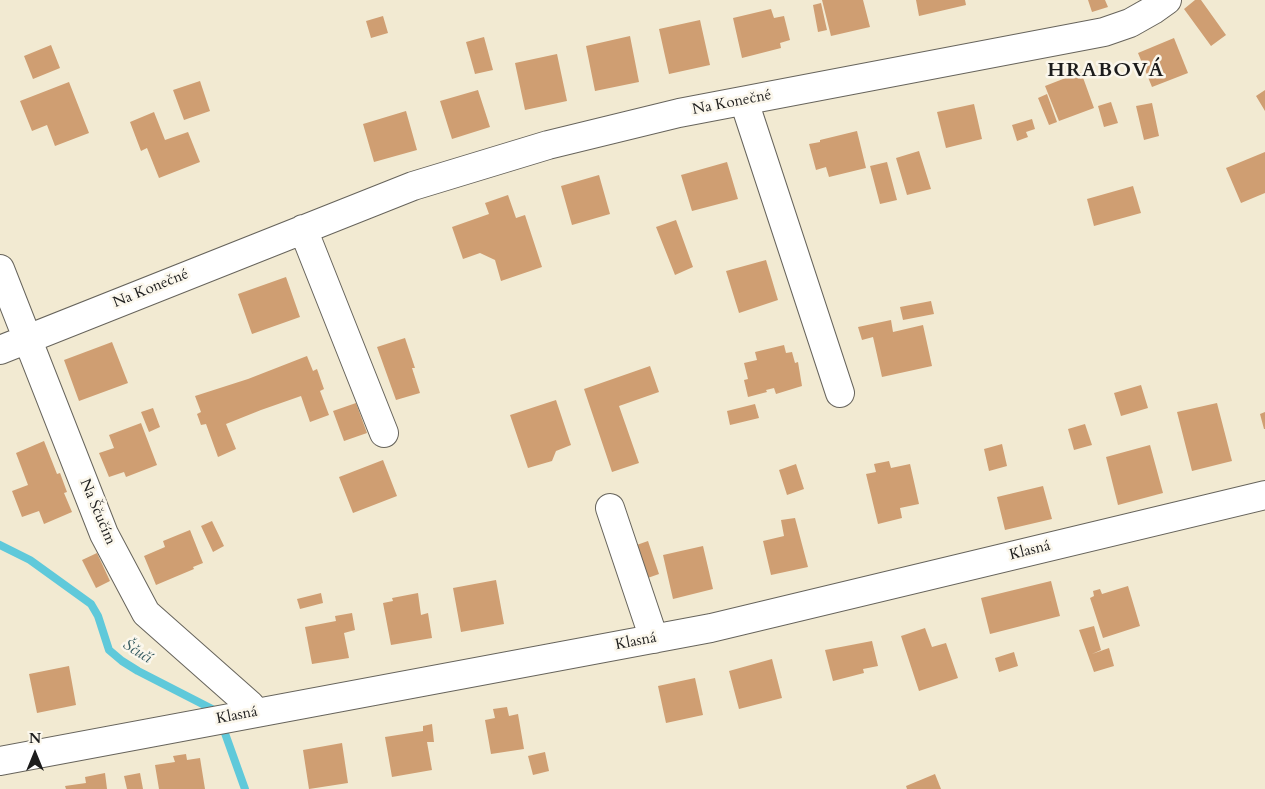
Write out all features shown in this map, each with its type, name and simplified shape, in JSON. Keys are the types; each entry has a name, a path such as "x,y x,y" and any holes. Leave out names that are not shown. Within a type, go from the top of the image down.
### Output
{"street":[{"name":"Na Konečné","path":"0,350 413,186 548,145 679,113 1104,32 1130,23 1154,10 1166,0"},
{"path":"744,101 840,393"},
{"path":"303,229 384,433"},
{"name":"Na Ščučím","path":"0,269 104,534 146,613 250,705 254,713"},
{"name":"Klasná","path":"0,761 711,628 1265,495"},
{"path":"610,508 654,639"}],"building":[{"path":"822,0 863,0 870,27 831,36"},
{"path":"916,0 965,0 966,5 919,16"},
{"path":"1088,0 1105,0 1108,7 1092,12"},
{"path":"1195,0 1201,0 1226,35 1211,46 1184,9"},
{"path":"821,3 827,30 818,32 813,5"},
{"path":"771,9 774,18 784,16 790,40 780,43 781,48 742,58 733,18"},
{"path":"383,16 388,33 371,38 366,21"},
{"path":"700,20 710,65 669,74 659,29"},
{"path":"630,36 639,82 595,91 586,46"},
{"path":"484,37 493,70 475,74 466,42"},
{"path":"1174,38 1188,73 1152,87 1138,53"},
{"path":"51,45 60,68 33,79 24,56"},
{"path":"557,54 567,101 525,110 515,63"},
{"path":"1081,72 1094,108 1059,121 1045,86"},
{"path":"200,81 210,111 184,120 173,90"},
{"path":"69,82 89,133 55,146 47,125 32,131 20,101"},
{"path":"478,90 490,127 452,139 440,101"},
{"path":"1265,90 1265,111 1256,96"},
{"path":"1047,94 1057,122 1049,125 1038,98"},
{"path":"1111,102 1118,123 1104,127 1098,106"},
{"path":"1152,103 1159,136 1144,140 1136,106"},
{"path":"974,104 982,139 946,148 937,112"},
{"path":"406,111 417,150 374,162 363,124"},
{"path":"154,112 165,140 188,132 200,162 159,178 147,148 141,151 130,122"},
{"path":"1032,119 1035,129 1026,132 1028,137 1017,141 1012,125"},
{"path":"857,131 866,168 829,177 826,167 816,170 809,144"},
{"path":"919,151 931,189 907,195 896,158"},
{"path":"1265,152 1265,193 1241,203 1226,168"},
{"path":"727,162 738,199 692,211 681,175"},
{"path":"887,162 897,200 880,204 870,166"},
{"path":"599,175 610,214 572,225 561,186"},
{"path":"1133,186 1141,213 1094,226 1087,199"},
{"path":"508,195 516,218 525,215 542,267 501,281 495,260 480,253 463,259 452,227 489,214 485,203"},
{"path":"676,220 693,267 675,275 656,227"},
{"path":"766,260 778,300 739,313 726,271"},
{"path":"286,277 300,317 252,334 238,294"},
{"path":"931,301 934,314 903,320 900,307"},
{"path":"891,320 893,332 923,325 932,366 882,377 873,337 862,340 858,327"},
{"path":"405,338 415,368 412,368 420,393 396,400 377,347"},
{"path":"112,342 128,383 79,401 64,360"},
{"path":"784,345 786,353 792,352 795,363 798,362 802,386 776,394 774,388 748,397 744,380 748,379 744,363 757,360 755,352"},
{"path":"307,356 313,371 317,369 324,389 320,391 329,415 310,422 301,396 261,410 226,424 236,449 218,457 206,424 201,425 197,414 201,412 195,396 248,379"},
{"path":"650,366 659,392 619,406 639,463 612,472 584,389"},
{"path":"1141,385 1148,408 1121,416 1114,393"},
{"path":"556,400 571,445 556,451 552,461 528,468 510,415"},
{"path":"356,403 367,433 344,441 333,411"},
{"path":"1217,403 1232,461 1192,471 1177,412"},
{"path":"755,404 759,418 730,425 727,411"},
{"path":"153,408 160,427 149,432 141,412"},
{"path":"1265,412 1265,429 1264,429 1260,414"},
{"path":"141,423 157,465 126,477 124,472 109,477 99,453 114,448 109,435"},
{"path":"1085,424 1092,445 1074,450 1068,429"},
{"path":"44,441 57,474 60,473 67,492 64,493 72,512 44,524 39,511 22,517 12,491 28,485 16,453"},
{"path":"1002,444 1007,466 989,471 984,449"},
{"path":"1150,445 1163,493 1118,505 1106,457"},
{"path":"383,460 397,496 353,513 339,477"},
{"path":"889,461 891,468 910,464 919,504 900,508 902,518 878,524 866,474 876,472 874,464"},
{"path":"796,464 804,489 787,495 779,470"},
{"path":"1043,486 1052,519 1005,530 997,497"},
{"path":"795,518 808,567 771,575 763,541 784,536 781,520"},
{"path":"212,521 224,546 213,552 201,526"},
{"path":"190,530 203,563 193,567 194,569 156,585 144,556 165,547 163,541"},
{"path":"648,541 659,574 642,580 631,547"},
{"path":"703,546 713,589 673,599 663,555"},
{"path":"97,553 110,581 96,588 82,560"},
{"path":"496,580 504,624 461,632 453,588"},
{"path":"1051,581 1060,616 990,634 981,598"},
{"path":"1128,586 1140,626 1103,638 1090,598 1094,596 1093,591 1100,589 1102,594"},
{"path":"321,593 323,603 300,609 297,599"},
{"path":"418,593 421,615 428,613 432,638 391,645 383,603 393,601 392,598"},
{"path":"352,613 355,630 344,633 349,658 312,664 305,627 336,621 335,616"},
{"path":"1094,626 1101,650 1092,654 1109,648 1114,666 1094,672 1079,630"},
{"path":"925,628 932,647 946,643 958,678 919,691 901,636"},
{"path":"872,641 878,666 863,669 864,673 833,681 825,650"},
{"path":"1014,652 1018,666 999,672 995,658"},
{"path":"772,659 782,698 739,709 729,671"},
{"path":"69,666 76,705 37,713 29,674"},
{"path":"695,678 703,715 666,723 658,686"},
{"path":"507,707 509,716 518,714 524,749 491,754 485,720 495,718 493,709"},
{"path":"432,724 434,742 427,742 432,770 392,777 385,737 423,731 423,726"},
{"path":"342,743 348,783 309,789 303,750"},
{"path":"545,752 549,771 533,775 528,756"},
{"path":"186,754 187,760 200,758 205,789 159,789 155,765 175,762 173,756"},
{"path":"105,773 107,789 66,789 65,786 86,783 85,777"},
{"path":"140,773 143,789 127,789 124,776"},
{"path":"935,774 941,789 907,789 906,786"}],"waterway":[{"name":"Ščučí","path":"0,545 30,560 91,604 98,616 109,650 122,661 218,712"},
{"name":"Ščučí","path":"222,725 245,789"}],"district":[{"name":"HRABOVÁ","path":"1106,71"}]}
